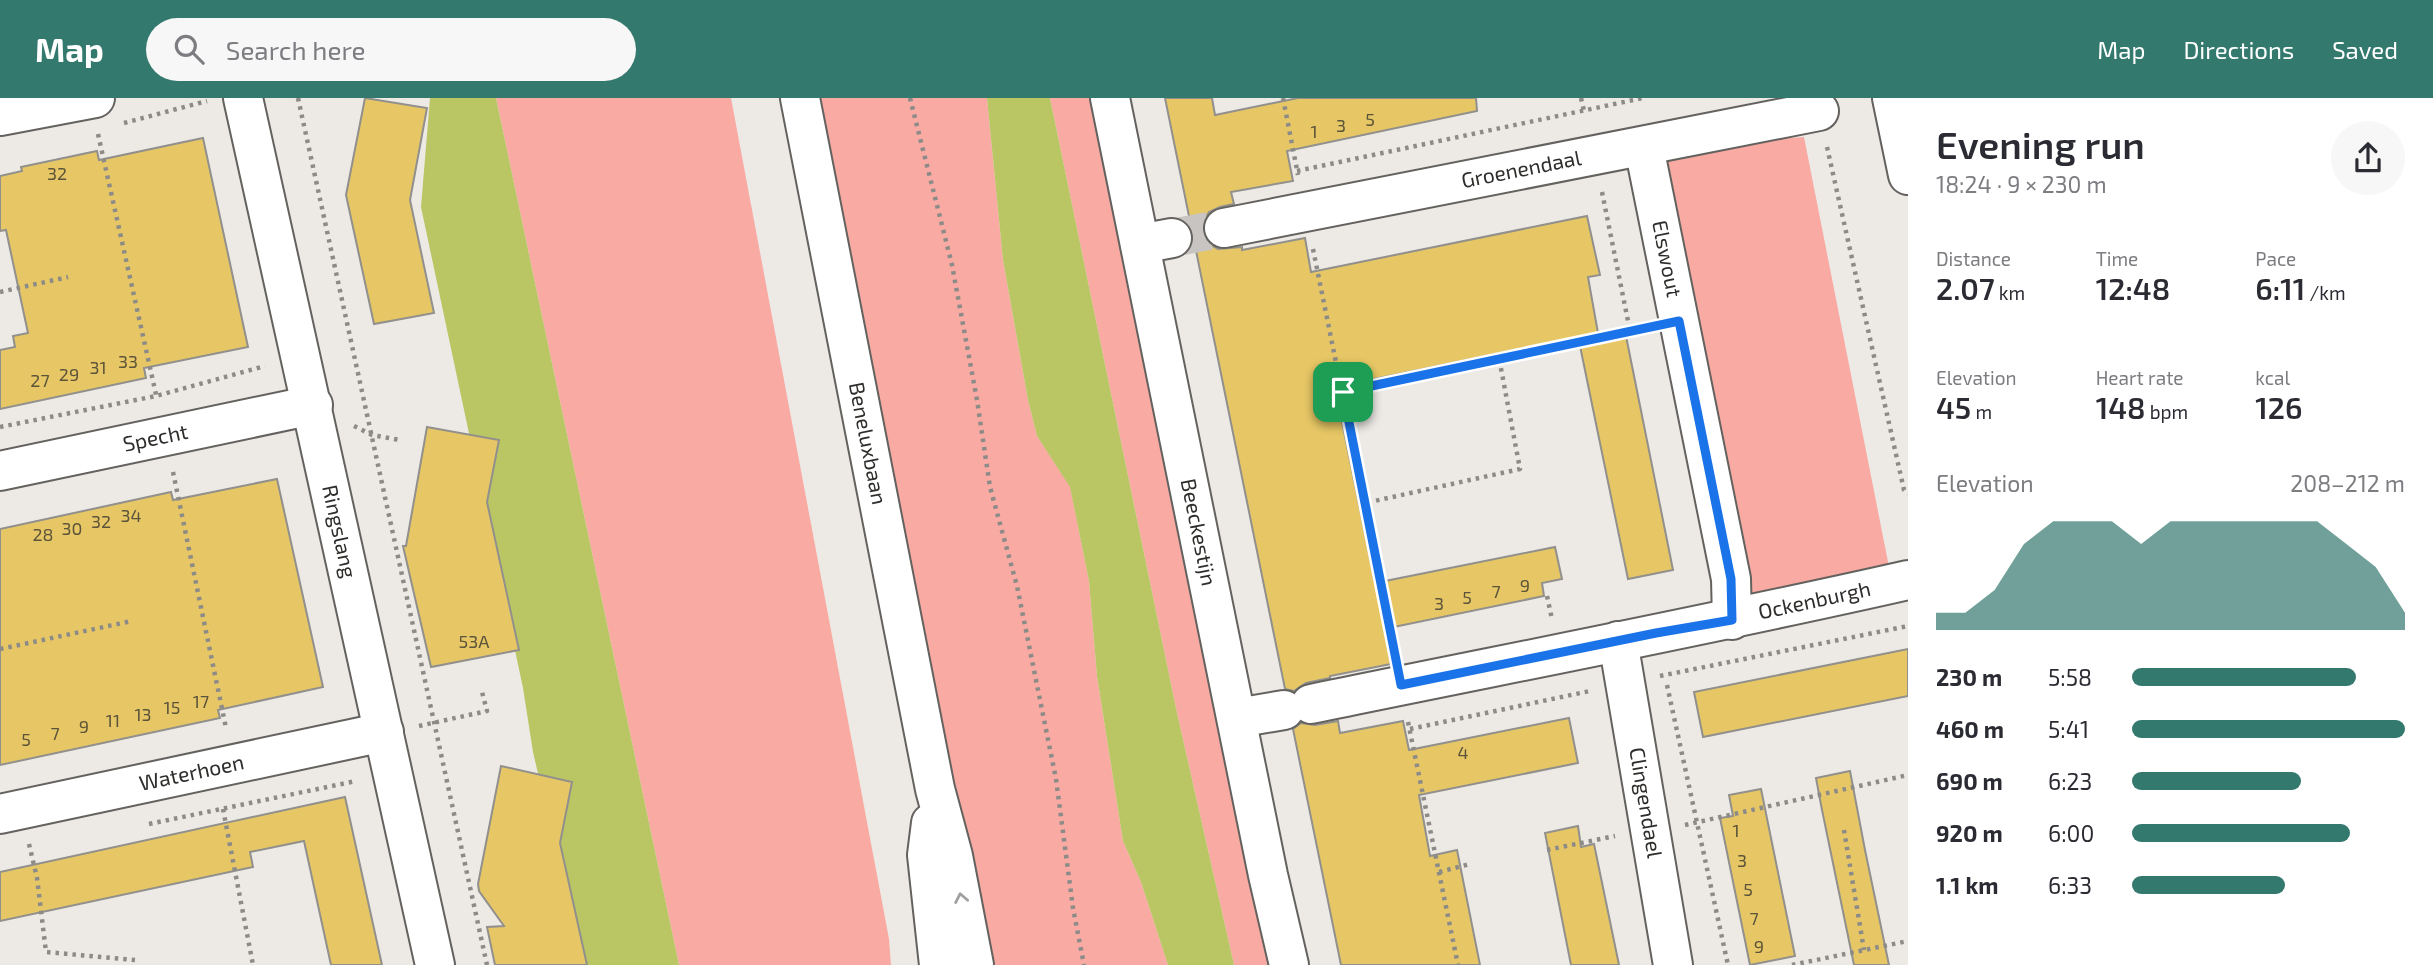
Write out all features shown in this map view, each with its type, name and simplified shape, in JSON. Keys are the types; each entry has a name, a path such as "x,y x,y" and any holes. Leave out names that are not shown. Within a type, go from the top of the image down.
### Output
{"street":[{"name":"Beneluxbaan","path":"800,98 935,789 953,856 974,965"},
{"name":"Beeckestijn","path":"1110,98 1156,241 1237,718 1289,965"},
{"path":"1892,98 1908,175"},
{"name":"Ringslang","path":"227,99 313,405 435,965"},
{"path":"0,116 103,107"},
{"name":"Groenendaal","path":"1224,228 1819,111"},
{"name":"Elswout","path":"1644,146 1731,579 1732,620"},
{"name":"Specht","path":"0,471 313,405"},
{"name":"Ockenburgh","path":"1237,718 1732,620 1908,580"},
{"name":"Clingendael","path":"1618,641 1673,965"},
{"name":"Waterhoen","path":"10,811 384,732"},
{"name":"Beneluxbaan","path":"935,789 927,855 939,965"}],"path":[{"path":"298,98 487,965"},
{"path":"911,98 952,265 990,487 1017,586 1056,779 1073,908 1084,965"},
{"path":"1283,98 1458,965"},
{"path":"1581,98 1630,331"},
{"path":"1297,171 1643,98"},
{"path":"227,99 103,107 224,766 253,965"},
{"path":"1819,111 1903,490 1908,494"},
{"path":"0,292 68,277"},
{"path":"1343,392 1679,321"},
{"path":"1366,503 1520,469 1499,358"},
{"path":"0,427 156,396 272,365"},
{"path":"372,435 400,440"},
{"path":"0,649 132,621"},
{"path":"1665,675 1728,965"},
{"path":"435,723 487,711 482,692"},
{"path":"1547,849 1617,836 1651,835 1696,822 1908,775"},
{"path":"10,811 37,878 46,952 135,960"},
{"path":"1844,830 1864,950"},
{"path":"1439,872 1470,863"},
{"path":"1791,965 1908,941"}],"shaded area":[{"path":"430,98 496,98 679,965 583,965 533,752 523,688 421,207"},
{"path":"496,98 731,98 889,939 891,965 679,965"},
{"path":"816,98 987,98 1003,260 1028,400 1037,436 1070,486 1089,581 1097,676 1123,841 1141,882 1168,965 991,965"},
{"path":"987,98 1050,98 1177,713 1234,965 1168,965 1141,882 1123,841 1097,676 1089,581 1070,487 1037,436 1028,400 1003,260"},
{"path":"1050,98 1106,98 1276,965 1234,965 1177,713"},
{"path":"1804,137 1890,572 1747,602 1661,162 1774,139"}],"building":[{"path":"365,98 427,108 410,200 434,313 374,324 346,195"},
{"path":"1165,98 1212,98 1215,115 1298,98 1476,98 1477,111 1287,151 1293,181 1231,192 1234,204 1209,212 1203,222 1203,233 1208,243 1218,249 1242,247 1242,250 1305,238 1311,272 1587,216 1600,275 1588,277 1598,333 1335,387 1375,583 1555,547 1562,579 1542,583 1544,596 1384,629 1391,664 1330,676 1306,683 1294,691 1285,689"},
{"path":"203,138 248,347 144,368 146,378 0,409 0,350 15,347 13,336 28,333 6,230 0,231 0,176 22,171 21,167 97,151 99,160"},
{"path":"1626,336 1673,570 1628,579 1580,346"},
{"path":"427,427 499,440 487,502 519,650 431,667 403,546 406,546"},
{"path":"277,479 323,687 218,710 220,718 0,765 0,529 171,492 173,500"},
{"path":"1908,649 1908,696 1703,737 1694,692"},
{"path":"1569,718 1578,763 1419,795 1430,856 1457,850 1480,965 1341,965 1293,729 1301,723 1315,725 1338,721 1340,733 1403,721 1409,750"},
{"path":"501,766 572,782 560,843 587,965 495,965 487,927 504,926 479,891 478,884"},
{"path":"1850,771 1889,965 1854,965 1822,810 1816,778"},
{"path":"1761,789 1795,956 1750,965 1720,818 1733,816 1729,795"},
{"path":"345,797 382,965 331,965 304,841 250,852 253,867 0,921 0,872"},
{"path":"1578,826 1581,847 1594,844 1619,965 1571,965 1545,833"}],"tunnel":[{"path":"1172,238 1224,228"}],"route":[{"path":"1679,321 1731,579 1732,620 1401,685 1343,392 1679,321"}]}
